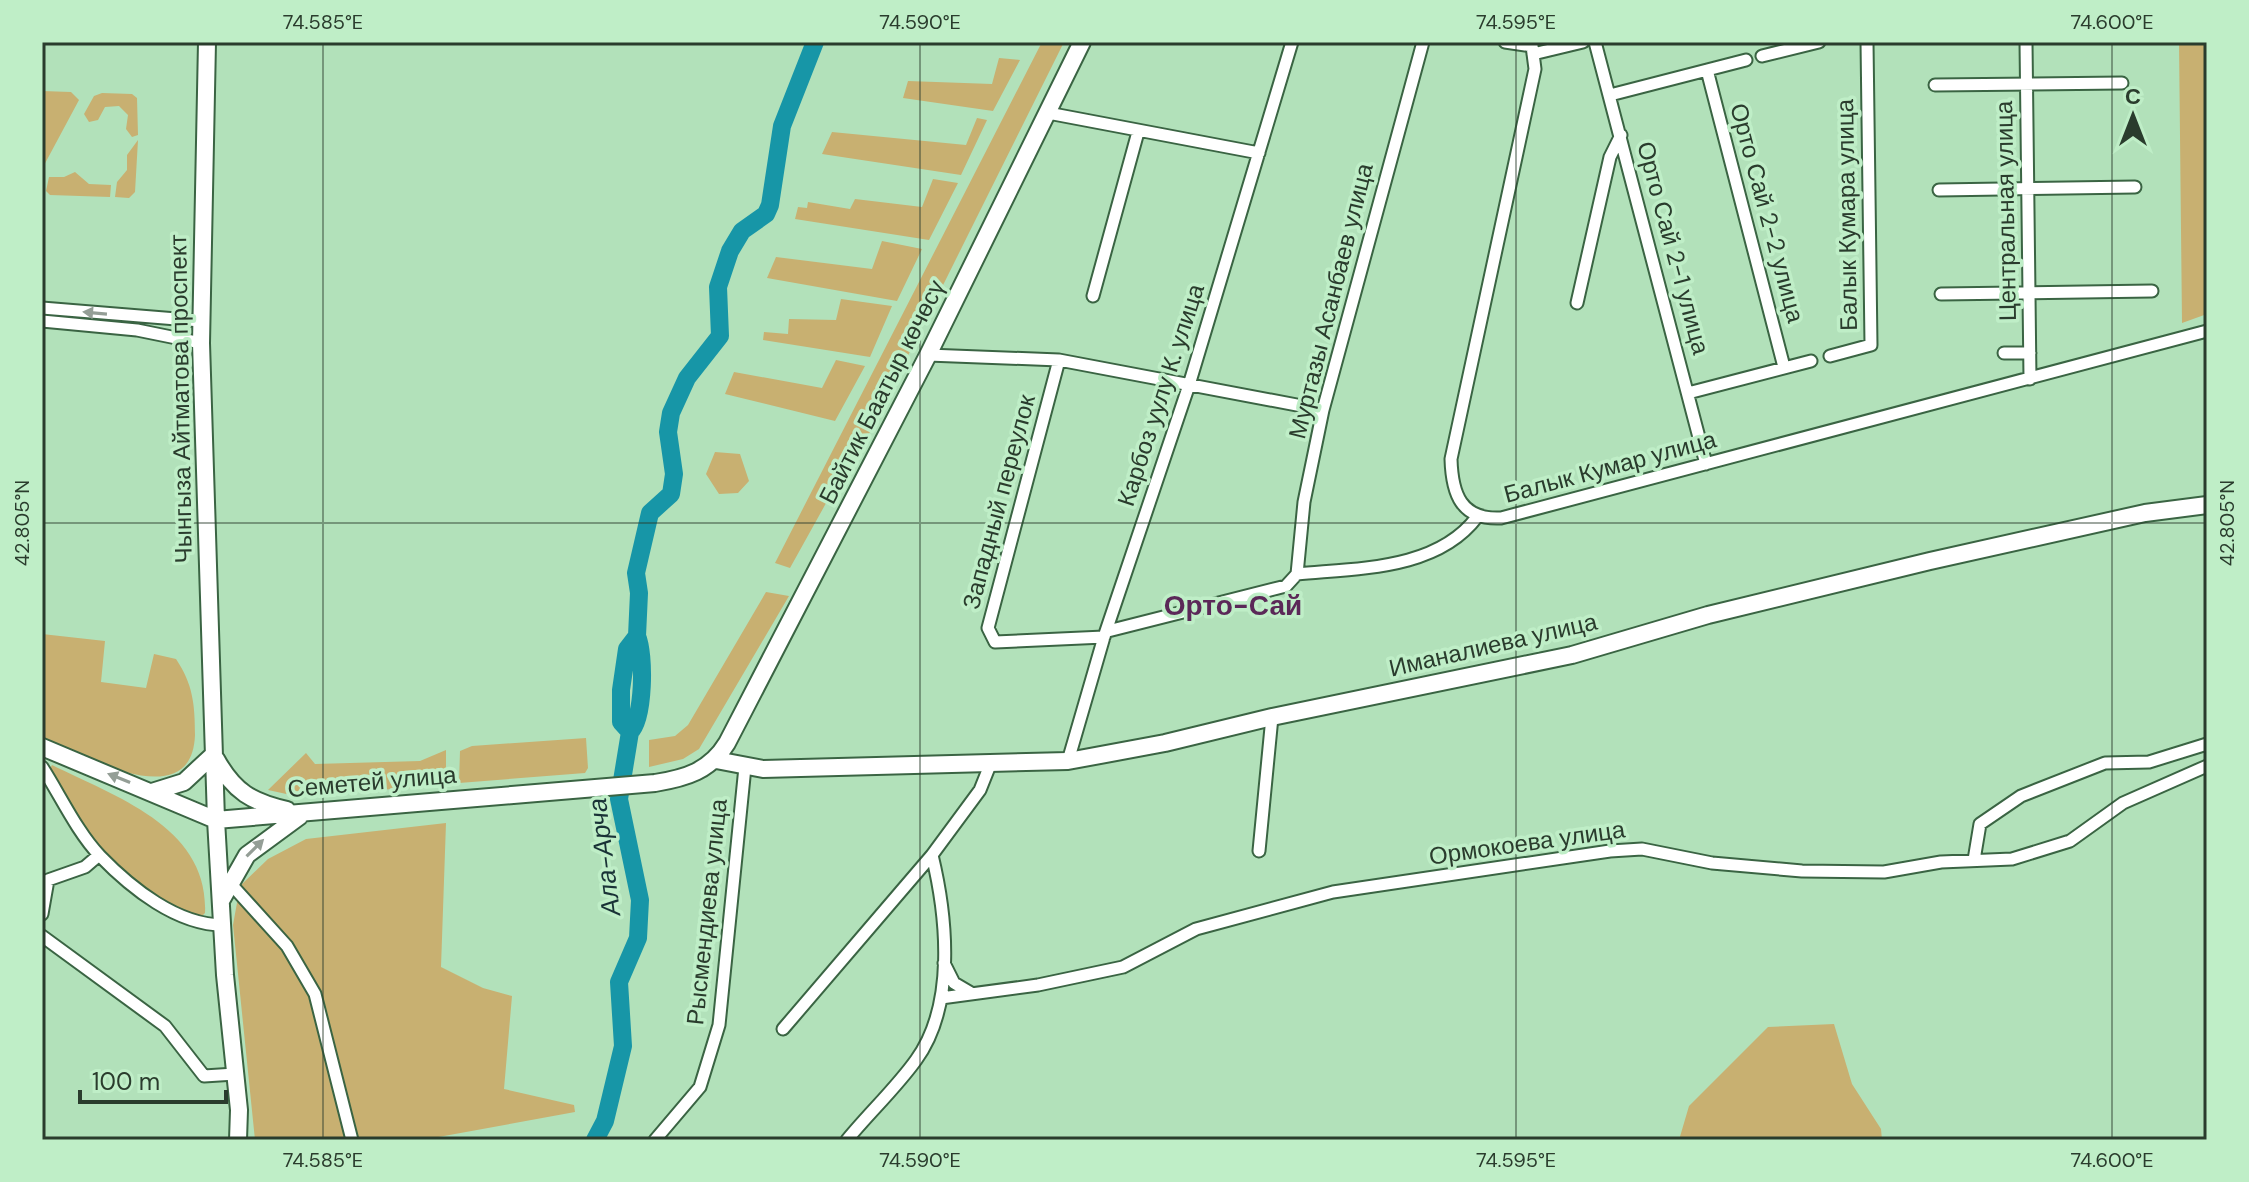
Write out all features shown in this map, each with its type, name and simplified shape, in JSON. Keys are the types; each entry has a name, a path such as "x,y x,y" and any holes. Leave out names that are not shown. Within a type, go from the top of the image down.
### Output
{"main road":[{"name":"Чынгыза Айтматова проспект","path":"207,42 201,343 216,820 238,1140"},
{"name":"Байтик Баатыр көчөсү","path":"716,760 928,355 1082,42"},
{"name":"Иманалиева улица","path":"716,760 745,767 781,768 1068,761 1572,655 1708,615 1930,561 2145,513 2207,505"},
{"name":"Семетей улица","path":"45,748 216,820 655,783 698,773 716,760"},
{"path":"152,792 184,782 213,755 232,785 248,799 305,813"},
{"path":"222,899 256,846 305,813"}],"street":[{"name":"Карбоз уулу К. улица","path":"1068,761 1106,634 1189,385 1292,42"},
{"name":"Муртазы Асанбаев улица","path":"1297,574 1304,502 1323,410 1423,42"},
{"path":"1505,42 1533,50 1583,42"},
{"path":"1533,50 1551,42"},
{"name":"Орто Сай 2-1 улица","path":"1595,42 1706,464"},
{"path":"1762,56 1819,42"},
{"name":"Балык Кумара улица","path":"1830,356 1871,345 1867,42"},
{"name":"Центральная улица","path":"2026,42 2030,379"},
{"name":"Балык Кумар улица","path":"1533,50 1535,69 1451,459 1454,492 1465,510 1477,517 1501,518 2207,331"},
{"path":"1610,95 1746,60"},
{"name":"Орто Сай 2-2 улица","path":"1707,70 1784,367"},
{"path":"1935,85 2122,83"},
{"path":"1048,113 1259,153"},
{"path":"1093,296 1138,132"},
{"path":"1577,303 1610,157 1621,135"},
{"path":"1939,190 2135,187"},
{"path":"1941,294 2152,291"},
{"path":"42,308 137,323 201,343"},
{"path":"42,321 201,321"},
{"path":"2004,353 2030,353"},
{"name":"Западный переулок","path":"928,355 1059,360 1323,410"},
{"name":"Западный переулок","path":"1059,360 988,628 995,642 1106,634"},
{"path":"1688,393 1811,361"},
{"path":"1106,634 1286,586 1297,574 1363,568 1435,554 1465,533 1477,517"},
{"path":"1259,851 1272,717"},
{"path":"1974,860 1980,824 2021,796 2105,763 2149,762 2207,744"},
{"path":"45,748 42,766 99,855 158,903 196,922 223,925"},
{"path":"783,1029 932,855 980,790 990,765"},
{"name":"Ормокоева улица","path":"941,998 1038,985 1123,967 1196,929 1333,892 1610,851 1642,849 1712,863 1802,871 1884,872 1974,860 2012,859 2070,841 2123,803 2181,774 2207,766"},
{"name":"Рысмендиева улица","path":"655,1140 700,1087 719,1025 745,767"},
{"path":"42,914 48,880 85,867 99,855"},
{"path":"847,1140 917,1059 941,998 943,908 932,855"},
{"path":"230,883 287,946 315,994 352,1140"},
{"path":"42,936 165,1026 204,1076 235,1074"},
{"path":"942,958 954,983 971,993"}],"shaded area":[{"path":"1042,42 1064,42 858,456 835,487 790,568 775,563"},
{"path":"2179,42 2207,42 2207,314 2182,323"},
{"path":"999,58 1020,60 993,111 903,98 908,81 992,84"},
{"path":"42,91 71,92 79,100 42,169"},
{"path":"102,93 132,94 137,98 138,135 132,137 126,129 128,115 119,106 105,107 98,120 89,122 84,114 94,96"},
{"path":"977,118 987,120 961,175 822,154 832,132 966,145"},
{"path":"138,140 135,192 129,198 115,197 117,182 127,170 127,155"},
{"path":"75,172 89,184 111,185 110,197 50,195 46,191 49,177 64,177"},
{"path":"933,179 958,183 929,240 795,219 798,207 807,208 808,202 850,209 855,199 922,207"},
{"path":"882,241 922,249 897,301 767,278 776,257 872,269"},
{"path":"841,299 892,306 870,357 763,340 764,332 788,334 789,319 836,320"},
{"path":"836,360 865,366 835,421 725,394 734,372 822,388"},
{"path":"715,452 740,454 749,481 738,493 719,494 706,474"},
{"path":"766,592 789,596 699,749 683,759 649,767 649,740 675,736 688,725"},
{"path":"42,634 105,641 101,682 146,688 154,654 176,659 186,677 193,704 195,735 189,759 176,772 156,777 108,767 42,740"},
{"path":"586,738 588,768 585,773 459,783 460,751 472,746"},
{"path":"446,750 446,786 291,795 268,790 306,753 315,764 420,761"},
{"path":"52,765 130,803 175,837 192,858 202,883 205,913 200,918 148,891 112,863 81,823 50,769"},
{"path":"446,823 441,967 483,988 512,996 504,1089 574,1105 575,1112 422,1140 255,1140 233,925 240,886 268,859 306,839"},
{"path":"1834,1024 1852,1084 1881,1129 1882,1140 1679,1140 1689,1106 1768,1027"}],"waterway":[{"name":"Ала-Арча","path":"595,1140 605,1121 623,1046 619,982 638,938 640,900 619,799 630,732 621,722 621,690 627,649 637,636 639,593 636,573 650,513 671,494 674,474 668,432 671,413 687,378 720,336 718,287 730,251 742,231 766,214 770,205 782,126 815,42"},
{"path":"630,732 638,714 642,686 637,636"}],"district":[{"name":"Орто-Сай","path":"1233,605"}]}
